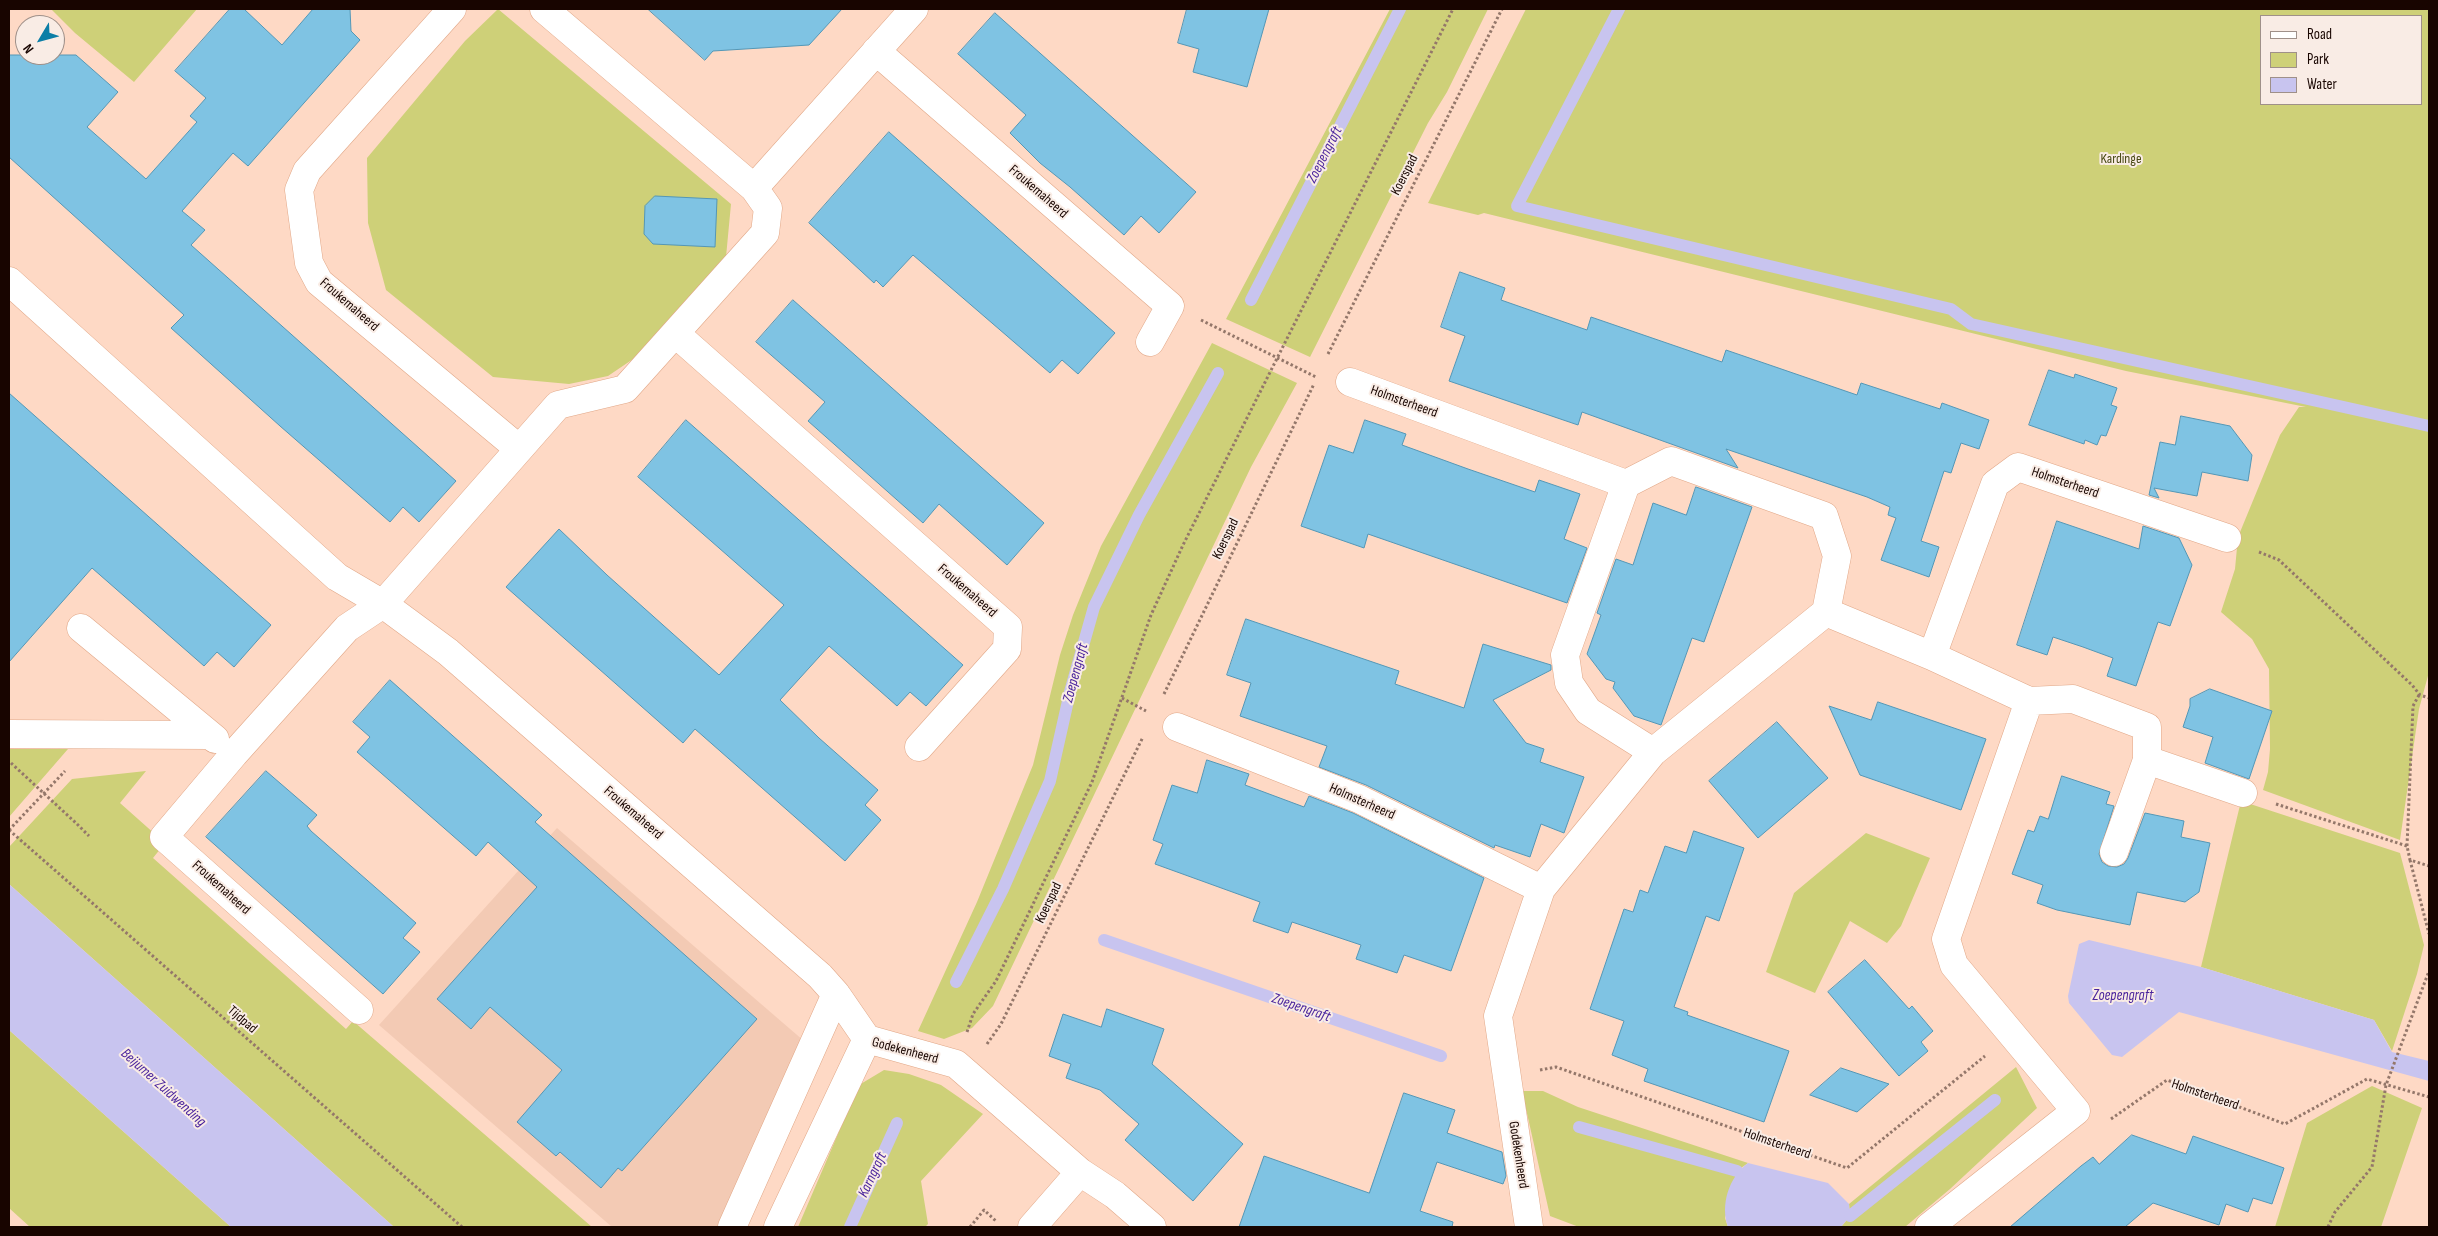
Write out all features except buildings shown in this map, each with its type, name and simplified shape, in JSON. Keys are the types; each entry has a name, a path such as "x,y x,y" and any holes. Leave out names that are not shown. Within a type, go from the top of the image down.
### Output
{"street":[{"name":"Froukemaheerd","path":"452,9 307,171 299,190 308,262 319,282 518,448"},
{"name":"Froukemaheerd","path":"359,1010 164,837 234,754 347,628 383,604 558,404 625,389 765,233 768,208 754,188 544,9"},
{"path":"754,188 914,9"},
{"name":"Froukemaheerd","path":"876,51 1170,306"},
{"name":"Froukemaheerd","path":"9,281 338,577 383,604 448,652 820,976 836,994 867,1039"},
{"path":"1150,342 1170,306"},
{"name":"Froukemaheerd","path":"676,334 1008,627 1007,649 919,747"},
{"name":"Holmsterheerd","path":"1350,382 1626,484"},
{"path":"1506,1078 1498,1016 1541,888 1653,752 1826,612 1837,556 1824,516 1671,461 1626,484 1565,655 1568,683 1588,711 1653,752"},
{"name":"Holmsterheerd","path":"1932,656 1995,484 2018,467 2227,538"},
{"path":"1826,612 1932,656 2028,701 2073,699 2147,727 2147,760 2114,852"},
{"path":"81,628 234,754"},
{"path":"1929,1227 2076,1111 1954,966 1946,939 2028,701"},
{"name":"Holmsterheerd","path":"1165,721 1359,799 1541,888"},
{"path":"9,734 210,735"},
{"path":"2147,760 2243,793"},
{"path":"732,1227 836,994"},
{"name":"Godekenheerd","path":"778,1227 867,1039 956,1064 1080,1172 1115,1195 1152,1227"},
{"name":"Godekenheerd","path":"1506,1078 1530,1227"},
{"path":"1032,1227 1080,1172"}],"path":[{"path":"956,1064 973,1014 996,981 1092,782 1151,615 1183,545 1453,9"},
{"name":"Koerspad","path":"1325,360 1502,9"},
{"path":"1170,306 1317,377"},
{"name":"Koerspad","path":"1162,697 1320,368"},
{"path":"2227,538 2279,560 2412,685 2420,695 2429,698"},
{"path":"2420,695 2414,706 2412,726 2407,846 2429,934"},
{"path":"1122,698 1165,721"},
{"name":"Koerspad","path":"956,1064 981,1050 1001,1024 1145,732"},
{"path":"11,763 89,836"},
{"path":"9,830 66,771 75,770"},
{"path":"2243,793 2407,846"},
{"name":"Tijdpad","path":"9,830 462,1227"},
{"path":"2410,860 2429,866"},
{"path":"2328,1227 2335,1212 2372,1167 2386,1085 2429,971"},
{"name":"Holmsterheerd","path":"1506,1078 1556,1067 1847,1168 2012,1034"},
{"name":"Holmsterheerd","path":"2076,1111 2108,1122 2167,1080 2285,1124 2367,1079 2386,1085"},
{"path":"2386,1085 2429,1097"},
{"path":"970,1227 984,1210 1003,1227"}],"shaded area":[{"path":"557,828 804,1041 720,1227 612,1227 379,1025"}],"green space":[{"path":"51,9 197,9 134,82 75,33 65,23 65,15 57,15"},
{"path":"498,9 731,204 726,257 639,355 608,376 569,384 493,377 386,290 368,223 367,158 465,41"},
{"path":"1390,9 1488,9 1447,92 1428,123 1310,357 1226,319"},
{"name":"Kardinge","path":"1526,9 2429,9 2429,672 2419,709 2400,840 2263,790 2268,772 2270,749 2269,669 2252,639 2221,612 2235,569 2238,537 2280,435 2299,407 2306,407 2126,371 1484,213 1478,215 1428,203"},
{"path":"1212,343 1297,383 1251,467 993,1006 972,1028 944,1039 918,1031 977,902 1033,765 1060,655 1073,615 1101,546"},
{"path":"9,749 68,749 9,817"},
{"path":"146,771 120,803 165,843 153,858 346,1029 353,1021 592,1227 394,1227 9,884 9,847 72,779"},
{"path":"2241,801 2400,853 2424,945 2417,974 2392,1051 2374,1020 2201,967"},
{"path":"1866,833 1930,858 1901,926 1887,943 1850,921 1815,993 1766,972 1794,893"},
{"path":"9,1030 231,1227 30,1227 9,1208"},
{"path":"2016,1067 2037,1108 1950,1189 1905,1227 1841,1227 1850,1216 1849,1204"},
{"path":"884,1070 909,1074 941,1085 983,1114 921,1181 928,1224 925,1227 798,1227 859,1085"},
{"path":"2372,1086 2422,1108 2381,1227 2275,1227 2307,1123"},
{"path":"1522,1091 1543,1091 1578,1107 1748,1163 1737,1171 1725,1218 1728,1227 1579,1227 1550,1216"}],"water":[{"name":"Beijumer Zuidwending","path":"9,884 394,1227 231,1227 9,1030"},
{"name":"Zoepengraft","path":"2089,940 2201,967 2374,1020 2392,1052 2429,1061 2429,1081 2179,1012 2122,1057 2112,1055 2069,1003 2068,996 2079,944"},
{"path":"1748,1163 1828,1183 1849,1204 1850,1216 1841,1227 1728,1227 1725,1210 1728,1192 1736,1176"}],"waterway":[{"name":"Zoepengraft","path":"1251,300 1400,9"},
{"path":"1619,9 1517,206 1951,309 1971,324 2429,426"},
{"name":"Zoepengraft","path":"956,982 1003,889 1050,781 1070,692 1094,607 1139,515 1218,373"},
{"name":"Zoepengraft","path":"1104,940 1441,1056"},
{"name":"Zoepengraft","path":"1850,1216 1995,1100"},
{"name":"Karngraft","path":"850,1227 897,1123"},
{"path":"1579,1127 1737,1171"}]}
